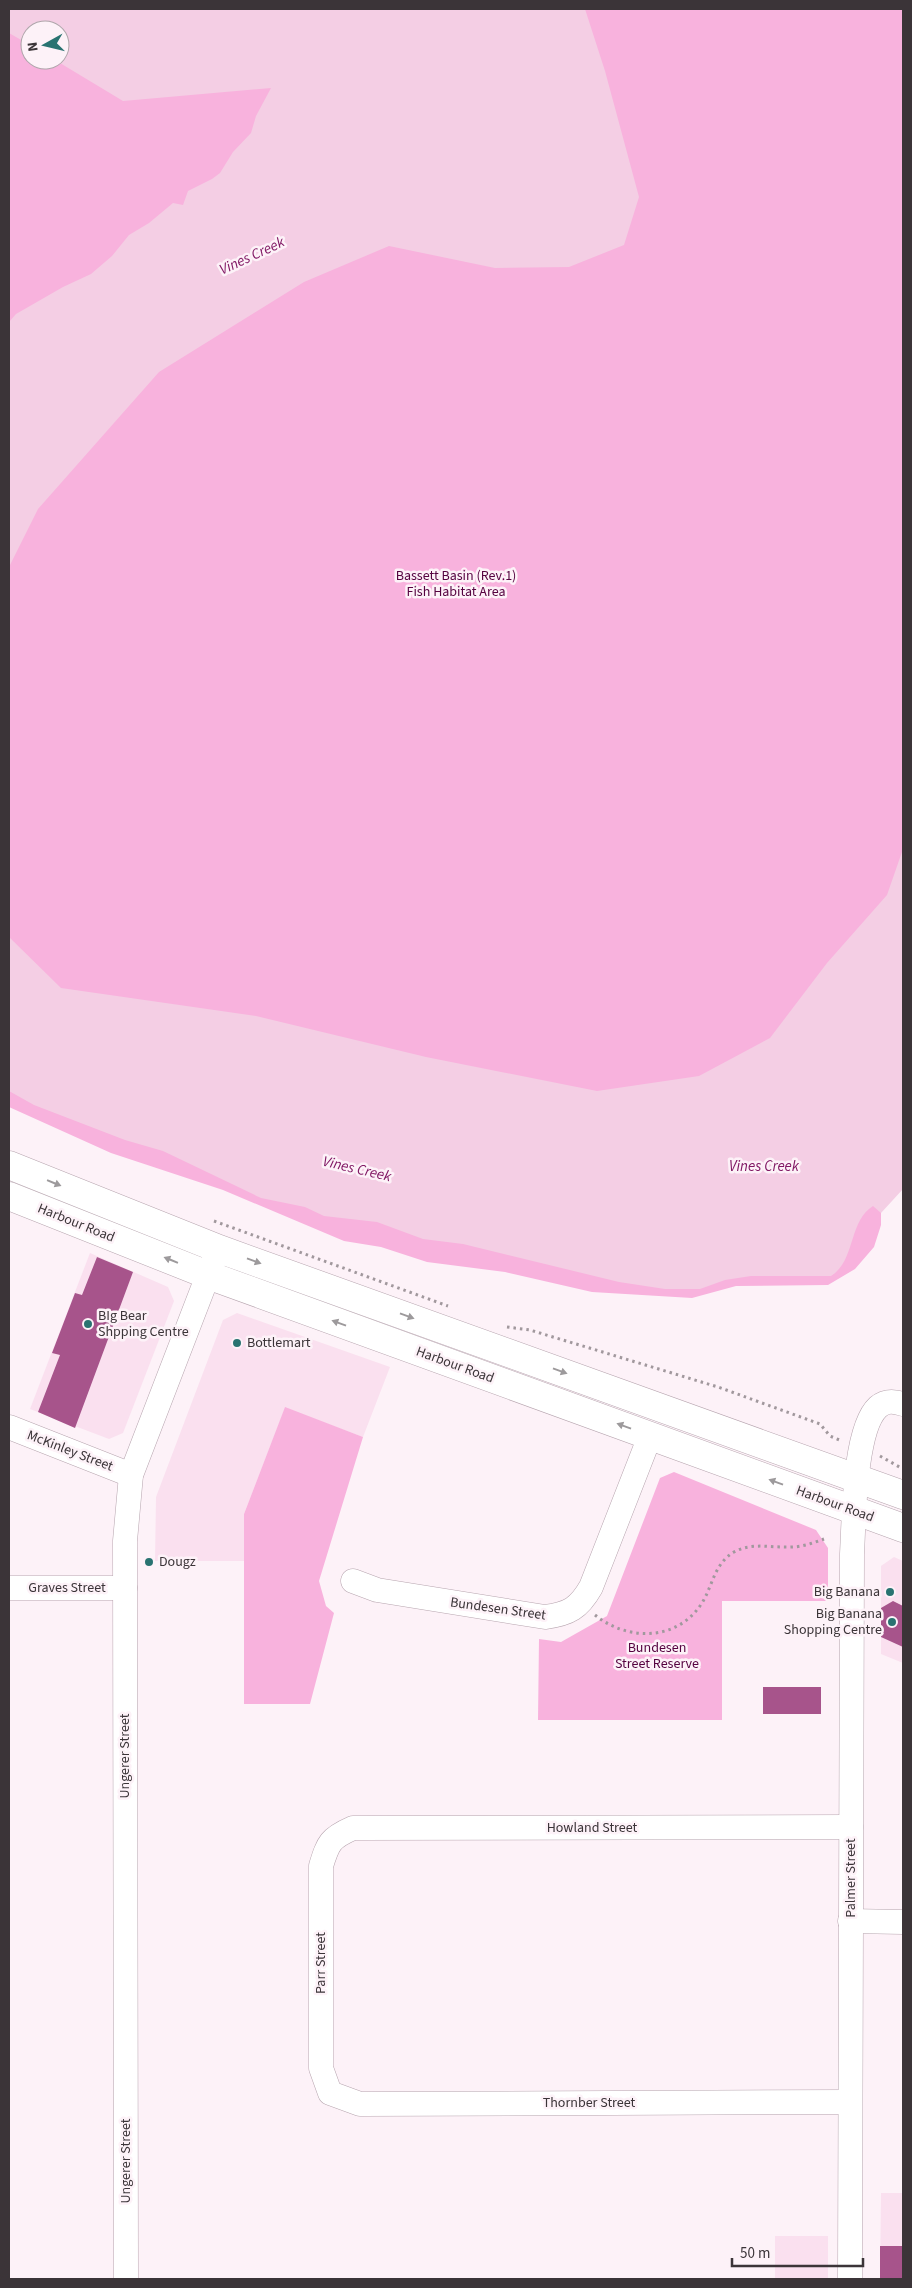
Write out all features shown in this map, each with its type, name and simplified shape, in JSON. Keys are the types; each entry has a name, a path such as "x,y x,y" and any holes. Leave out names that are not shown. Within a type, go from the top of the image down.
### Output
{"main road":[{"path":"9,1165 219,1248 858,1477 903,1495"},
{"name":"Harbour Road","path":"9,1196 208,1275 903,1528"}],"street":[{"name":"Ungerer Street","path":"126,2279 125,1541 131,1475 219,1248"},
{"name":"Palmer Street","path":"850,2279 852,1554 860,1448 873,1412 887,1401 903,1404"},
{"name":"McKinley Street","path":"9,1427 131,1475"},
{"name":"Bundesen Street","path":"353,1582 377,1590 545,1618 562,1615 582,1602 591,1587 650,1436"},
{"name":"Graves Street","path":"9,1588 125,1588"},
{"name":"Howland Street","path":"335,1836 353,1828 850,1827"},
{"name":"Parr Street","path":"330,2093 321,2068 321,1866 328,1846 335,1836"},
{"path":"850,1921 903,1922"},
{"name":"Thornber Street","path":"330,2093 360,2104 850,2102"}],"path":[{"path":"209,1219 455,1310"},
{"path":"504,1327 530,1330 718,1387 820,1424 830,1436 842,1441"},
{"path":"874,1453 903,1469"},
{"path":"582,1602 592,1612 615,1628 631,1633 649,1634 665,1632 692,1615 702,1603 718,1566 736,1551 760,1545 792,1547 824,1539"}],"shaded area":[{"path":"90,1253 168,1287 174,1301 123,1433 109,1439 30,1409"},
{"path":"237,1313 390,1367 363,1437 285,1408 244,1514 244,1561 155,1561 156,1497 223,1320"},
{"path":"894,1557 903,1561 903,1663 881,1654 881,1566"},
{"path":"881,2193 903,2193 903,2279 880,2279"},
{"path":"775,2236 828,2236 828,2279 775,2279"}],"green space":[{"name":"Bassett Basin (Rev.1) Fish Habitat Area","path":"9,9 903,9 903,1138 881,1162 881,1225 874,1247 855,1269 828,1285 736,1286 692,1298 592,1292 505,1272 427,1262 381,1247 344,1241 223,1190 111,1153 9,1107"},
{"path":"285,1407 363,1437 319,1581 326,1606 334,1613 310,1704 244,1704 244,1514"},
{"name":"Bundesen Street Reserve","path":"674,1472 816,1530 828,1548 828,1601 722,1601 722,1720 538,1720 539,1639 561,1642 607,1616 660,1478"}],"water":[{"name":"Vines Creek","path":"9,9 585,9 605,71 639,197 624,245 569,267 495,268 389,246 304,282 159,372 38,509 9,567 9,322 16,314 63,287 91,274 112,256 129,235 149,223 173,203 183,205 188,191 220,173 233,152 251,133 256,116 271,88 123,101 70,69 70,20 20,20 20,39 9,33"},
{"name":"Vines Creek","path":"903,849 903,1189 881,1213 873,1206 865,1213 859,1221 845,1261 831,1276 751,1276 725,1280 700,1289 665,1289 619,1282 463,1244 423,1239 377,1222 324,1216 305,1207 261,1198 163,1151 125,1140 34,1105 9,1091 9,937 61,988 256,1016 426,1057 597,1091 699,1076 770,1038 827,963 887,895"}],"building":[{"name":"BIg Bear Shpping Centre","path":"97,1257 133,1272 75,1428 38,1412 60,1355 52,1353 75,1293 82,1295"},
{"name":"Big Banana Shopping Centre","path":"893,1601 903,1606 903,1647 881,1637 881,1608"},
{"path":"763,1687 821,1687 821,1714 763,1714"},
{"path":"880,2246 903,2246 903,2279 880,2279"}],"place":[{"name":"BIg Bear Shpping Centre","path":"88,1324"},
{"name":"Bottlemart","path":"237,1343"},
{"name":"Dougz","path":"149,1562"},
{"name":"Big Banana","path":"890,1592"},
{"name":"Big Banana Shopping Centre","path":"892,1622"}]}
